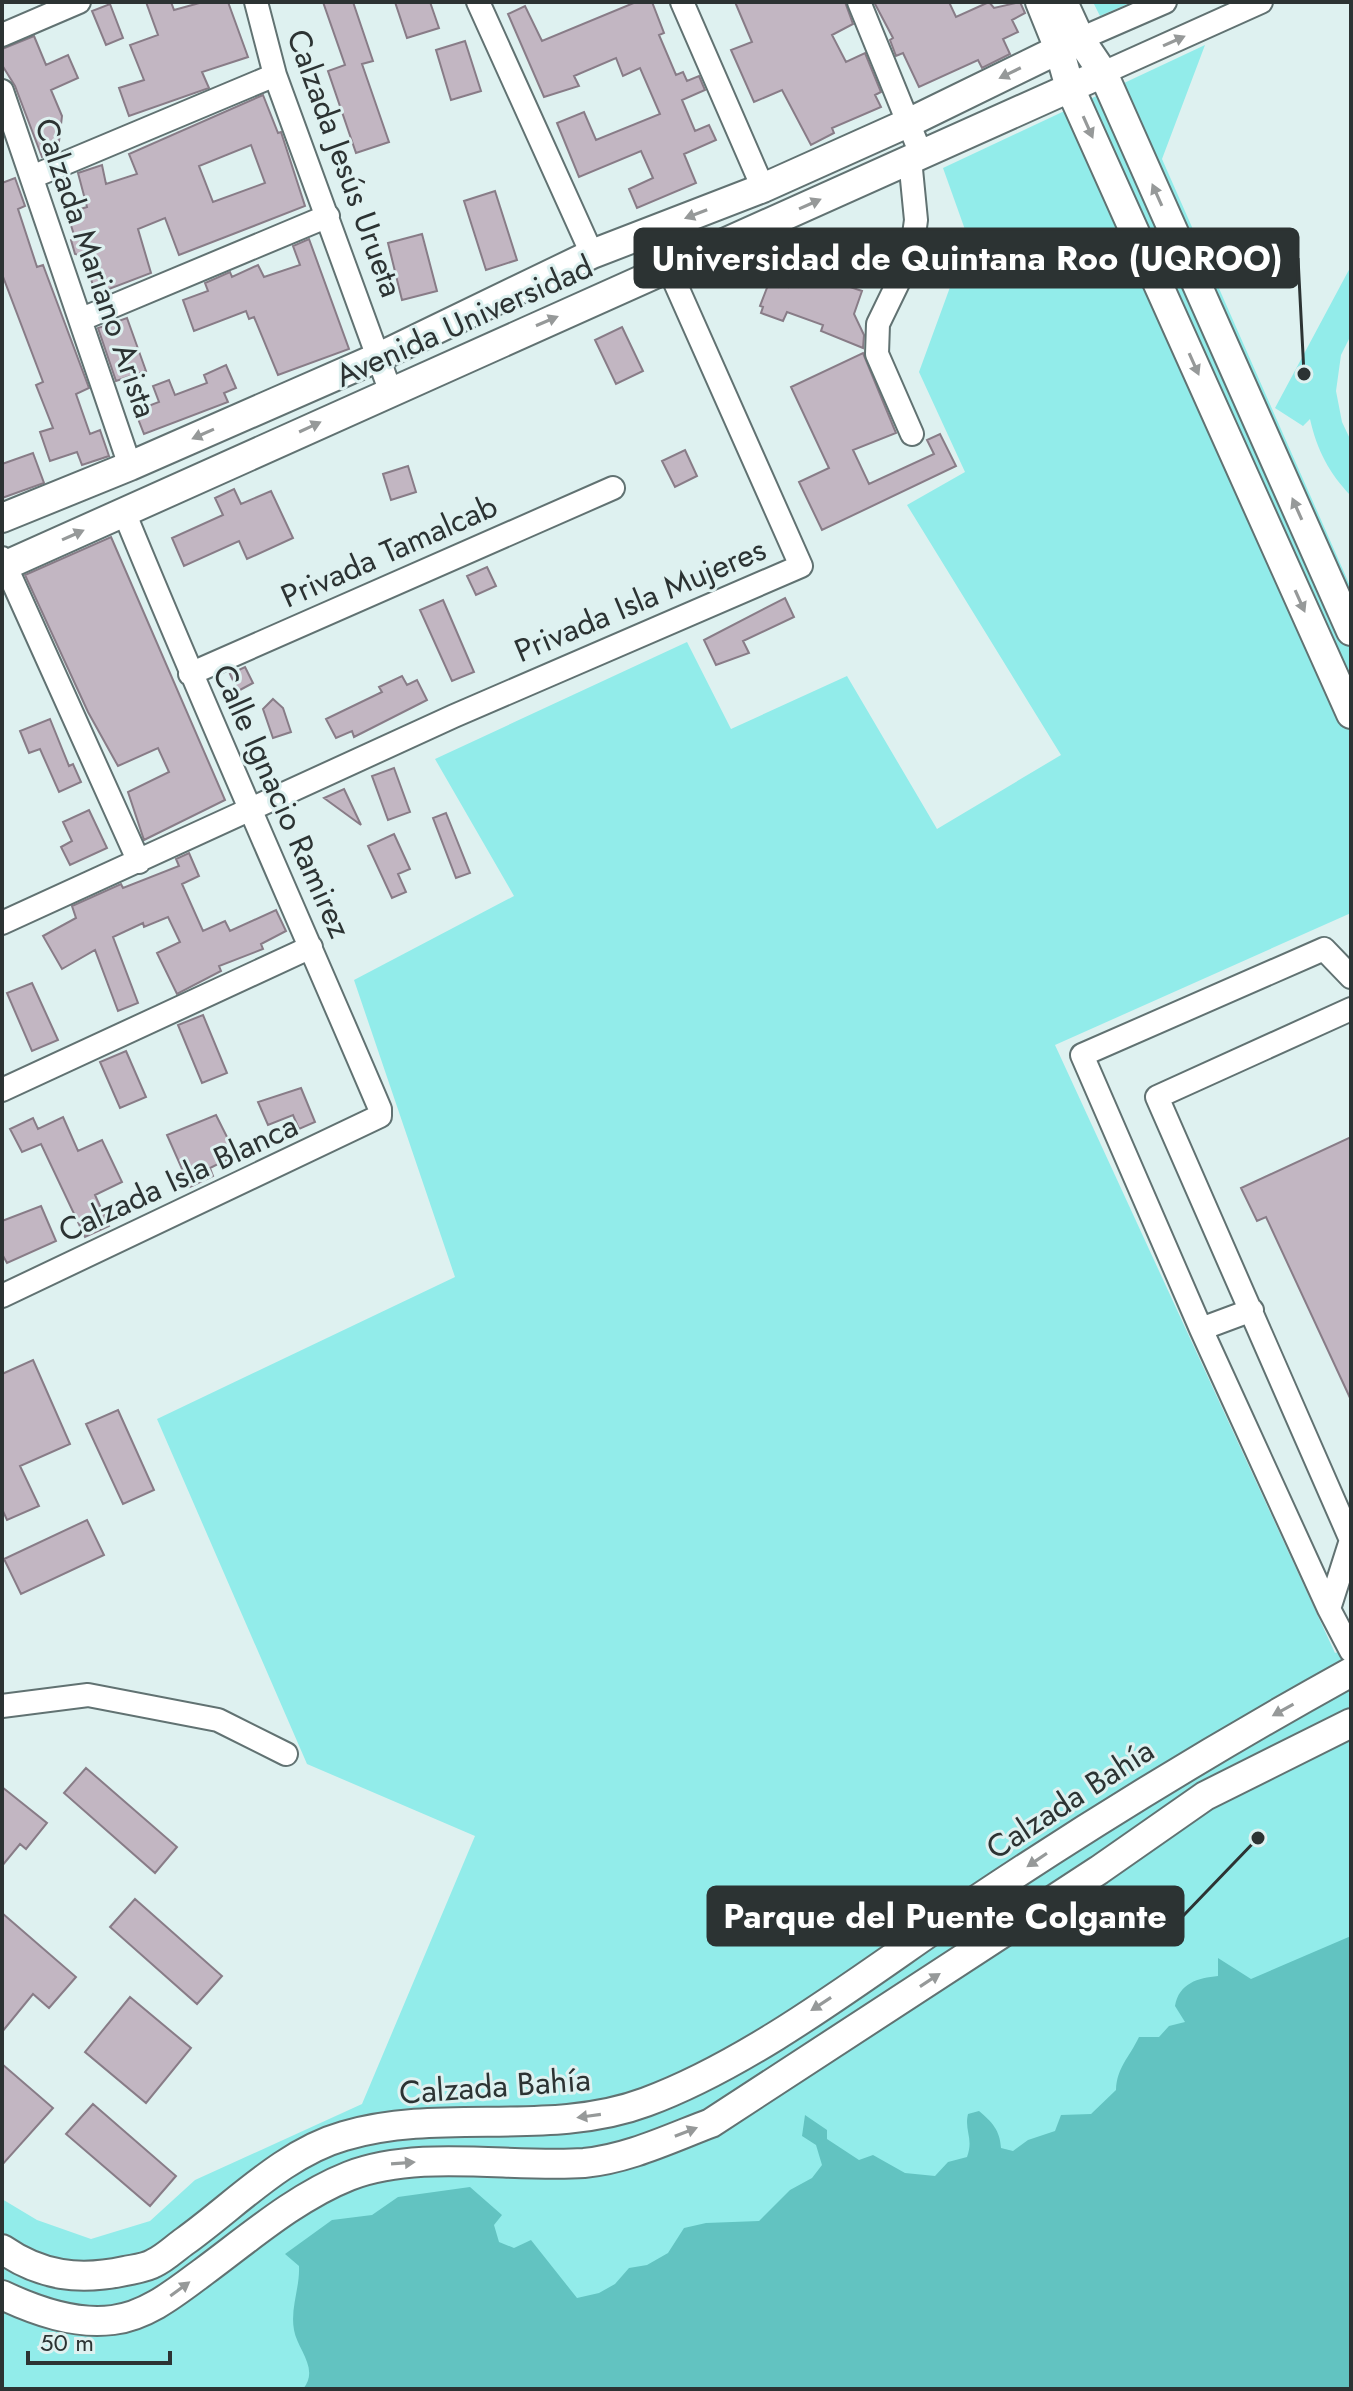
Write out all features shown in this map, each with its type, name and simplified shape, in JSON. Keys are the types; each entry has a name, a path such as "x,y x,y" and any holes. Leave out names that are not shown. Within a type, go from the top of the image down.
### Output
{"main road":[{"path":"1040,2 1070,44 1103,73 1351,631"},
{"path":"1063,2 1070,44 1070,88 1351,714"},
{"name":"Avenida Universidad","path":"2,518 130,466 381,356 592,254 763,188 910,122 1070,44"},
{"name":"Avenida Universidad","path":"3,564 1103,73"},
{"name":"Calzada Bahía","path":"2,2249 20,2261 56,2275 94,2277 153,2264 303,2152 344,2136 423,2123 591,2117 644,2103 701,2079 815,2009 1075,1834 1184,1766 1351,1672"},
{"path":"2,2295 26,2307 72,2320 114,2320 159,2304 281,2215 325,2186 353,2174 389,2164 433,2161 499,2165 588,2162 643,2149 711,2123 1099,1870 1205,1796 1351,1723"},
{"path":"1075,1834 1099,1870"}],"street":[{"path":"2,35 79,2"},
{"name":"Calzada Jesús Urueta","path":"256,2 275,75 381,356 390,390"},
{"path":"478,2 592,254"},
{"path":"682,2 763,188"},
{"path":"859,2 910,122 916,156 916,220 911,256 878,324 877,354 912,434"},
{"name":"Avenida Universidad","path":"1070,44 1165,2"},
{"name":"Avenida Universidad","path":"1103,73 1261,2"},
{"path":"32,177 275,75"},
{"name":"Calzada Mariano Arista","path":"2,91 130,466"},
{"path":"82,319 328,216"},
{"name":"Privada Isla Mujeres","path":"253,809 454,716 801,566 669,269"},
{"name":"Privada Tamalcab","path":"190,674 613,488"},
{"name":"Calle Ignacio Ramirez","path":"124,512 190,674 253,809 380,1109 380,1116"},
{"path":"3,564 139,862"},
{"path":"2,923 253,809"},
{"path":"2,1090 311,947"},
{"path":"1351,977 1324,949 1082,1055 1201,1329 1351,1651"},
{"path":"1329,1609 1351,1540 1157,1097 1351,1009"},
{"name":"Calzada Isla Blanca","path":"2,1296 380,1116"},
{"path":"1201,1329 1252,1310"},
{"path":"2,1706 88,1695 218,1720 286,1754"}],"shaded area":[{"path":"1093,2 1132,2 1100,16"},
{"path":"1205,45 1162,159 1351,588 1351,913 1055,1045 1335,1653 1351,1647 1351,2389 2,2389 2,2199 37,2220 91,2239 150,2221 195,2180 362,2104 475,1836 307,1764 157,1419 455,1277 354,980 514,896 435,759 687,642 731,729 847,676 937,829 1061,755 907,505 965,472 919,372 968,238 943,168"},
{"path":"1351,266 1351,335 1341,355 1336,391 1342,422 1351,441 1351,496 1325,460 1310,419 1303,426 1275,408"},
{"path":"1351,1936 1351,2389 303,2389 308,2382 308,2367 293,2322 299,2266 285,2254 332,2220 372,2215 398,2197 470,2187 502,2215 494,2225 499,2242 514,2248 531,2240 577,2298 599,2293 615,2284 629,2268 647,2265 668,2253 684,2228 706,2223 759,2221 790,2190 812,2178 822,2165 816,2145 802,2136 805,2115 827,2130 827,2139 859,2160 873,2155 905,2173 935,2176 948,2162 967,2157 970,2145 968,2114 979,2111 994,2127 1001,2148 1013,2151 1028,2140 1055,2131 1061,2115 1091,2114 1116,2090 1121,2069 1139,2037 1159,2037 1169,2026 1185,2022 1175,2006 1177,1998 1190,1983 1218,1976 1218,1958 1251,1979"}],"building":[{"path":"146,2 171,2 174,10 203,2 228,2 248,57 202,72 209,88 129,116 119,88 144,80 130,45 158,35"},
{"path":"323,2 353,2 373,61 362,64 389,142 356,153 328,71 345,65"},
{"path":"395,2 430,2 439,28 407,38"},
{"path":"636,2 652,2 664,33 659,35 676,75 683,72 687,81 699,76 705,90 682,100 695,131 709,125 716,140 684,154 696,183 637,208 629,189 653,178 641,151 579,177 557,123 584,112 596,140 660,114 640,68 623,76 616,58 574,76 579,86 544,97 508,14 525,6 542,41"},
{"path":"735,2 845,2 853,24 832,35 846,62 865,53 881,92 875,95 881,107 832,128 834,133 811,145 782,90 754,102 731,50 752,42"},
{"path":"874,2 949,2 956,17 989,2 994,8 1020,2 1025,13 1012,20 1018,32 1003,39 1010,54 982,68 978,60 919,87 903,53 896,56 890,40 893,38"},
{"path":"110,4 123,38 106,45 92,11"},
{"path":"34,36 46,65 68,55 78,78 51,90 62,116 58,150 42,157 15,86 2,65 2,49"},
{"path":"465,41 481,91 451,100 436,50"},
{"path":"263,95 278,133 281,132 305,206 179,255 165,218 138,229 151,273 96,294 83,256 75,254 71,240 75,238 67,213 87,207 78,173 102,165 106,184 137,174 129,154","holes":["251,145 265,183 213,202 199,166"]},
{"path":"15,178 25,206 18,209 37,267 43,265 89,388 76,394 90,434 100,430 109,456 82,465 77,452 50,461 40,432 53,428 36,385 43,382 2,274 2,183"},
{"path":"495,191 517,260 486,270 464,201"},
{"path":"422,234 437,291 402,300 388,243"},
{"path":"309,239 349,349 278,375 254,317 249,319 246,311 194,331 183,300 208,291 205,283 230,272 232,277 258,265 264,277 300,265 293,246"},
{"path":"804,254 832,267 834,262 847,268 841,284 862,291 854,314 864,335 863,348 821,331 823,325 787,312 783,321 761,313 763,307 760,306 770,280 788,287"},
{"path":"127,318 146,371 116,381 98,328"},
{"path":"622,327 643,371 616,384 595,340"},
{"path":"863,353 896,433 853,450 869,484 934,454 927,440 940,434 956,466 822,530 799,482 829,468 791,387"},
{"path":"226,365 236,388 224,393 228,402 144,434 135,411 159,402 153,386 169,380 175,395 207,383 204,375"},
{"path":"685,450 697,476 675,487 662,461"},
{"path":"33,453 44,483 2,498 2,464"},
{"path":"408,466 416,492 391,500 383,474"},
{"path":"234,489 241,504 271,491 293,538 247,559 239,541 184,566 172,538 223,515 215,498"},
{"path":"111,537 225,800 144,840 128,792 169,772 158,748 118,766 88,712 25,575"},
{"path":"487,567 496,586 476,595 467,576"},
{"path":"785,598 794,617 743,641 749,653 716,665 704,640"},
{"path":"443,600 474,672 452,681 420,610"},
{"path":"245,667 253,683 238,691 230,674"},
{"path":"402,676 407,685 417,680 427,700 354,737 352,731 336,738 326,719 382,692 379,687"},
{"path":"273,699 283,708 291,732 273,738 263,709"},
{"path":"50,719 69,766 73,764 81,782 59,792 40,749 29,753 20,731"},
{"path":"394,768 410,812 388,820 372,776"},
{"path":"344,789 361,825 324,798"},
{"path":"89,810 107,848 70,865 61,847 72,841 63,822"},
{"path":"446,813 470,873 456,878 433,818"},
{"path":"394,834 410,869 398,874 406,892 392,898 368,846"},
{"path":"189,853 199,876 182,884 203,931 225,921 230,931 276,910 286,931 261,944 263,949 219,966 221,971 177,994 157,953 180,942 168,917 144,927 143,923 113,937 138,1003 118,1011 95,950 62,969 43,936 76,918 72,906 121,884 123,888 179,866 176,859"},
{"path":"32,983 58,1040 32,1051 7,993"},
{"path":"203,1015 227,1073 202,1083 178,1025"},
{"path":"126,1051 146,1097 120,1108 100,1062"},
{"path":"301,1088 315,1122 299,1129 293,1115 268,1125 258,1102"},
{"path":"216,1115 236,1155 210,1168 213,1176 190,1187 167,1135"},
{"path":"63,1117 78,1151 102,1140 122,1182 95,1195 109,1226 85,1237 41,1144 22,1152 10,1129 33,1118 38,1129"},
{"path":"1351,1137 1351,1400 1266,1217 1257,1221 1241,1188"},
{"path":"41,1206 56,1241 7,1263 2,1254 2,1221"},
{"path":"33,1360 70,1444 20,1466 39,1506 7,1520 2,1509 2,1374"},
{"path":"118,1410 154,1490 123,1504 86,1424"},
{"path":"87,1520 104,1555 21,1594 4,1559"},
{"path":"86,1768 177,1847 155,1873 64,1793"},
{"path":"2,1787 47,1823 26,1849 20,1844 2,1866"},
{"path":"135,1899 222,1976 197,2004 110,1927"},
{"path":"2,1913 76,1977 49,2008 33,1994 2,2032"},
{"path":"130,1997 191,2048 146,2103 85,2052"},
{"path":"2,2064 53,2108 2,2165"},
{"path":"93,2104 176,2176 150,2206 66,2134"}],"place":[{"name":"Universidad de Quintana Roo (UQROO)","path":"1304,374"},
{"name":"Parque del Puente Colgante","path":"1258,1838"}]}
